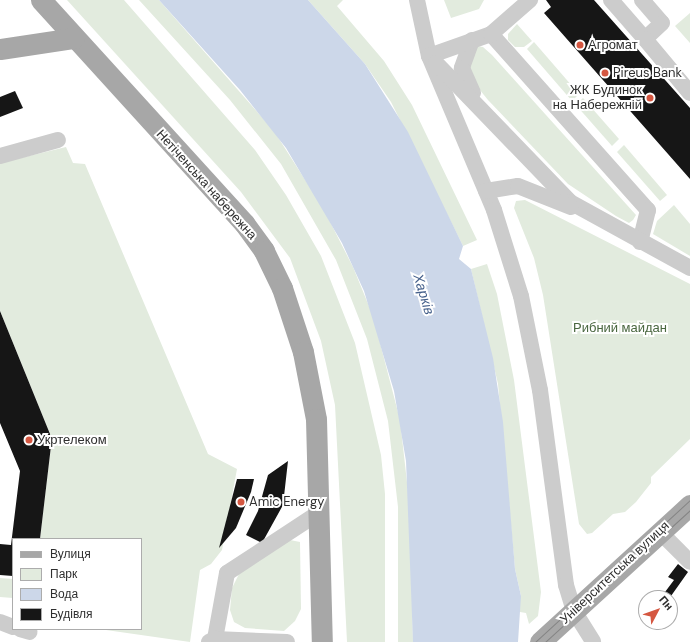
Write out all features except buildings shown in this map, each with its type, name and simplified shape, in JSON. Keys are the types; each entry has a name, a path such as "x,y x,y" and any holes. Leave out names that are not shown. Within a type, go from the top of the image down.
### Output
{"main road":[{"name":"Нетіченська набережна","path":"42,0 74,38 244,224 273,268 290,308 308,374 316,419 320,512 322,642"},
{"path":"0,49 74,38"},
{"name":"Університетська вулиця","path":"540,642 690,505"}],"street":[{"path":"416,0 429,56 486,191 521,296 530,334 540,390 566,585 574,611 593,642"},
{"path":"429,56 491,34 530,0"},
{"path":"611,0 690,92"},
{"path":"642,0 662,23 645,39"},
{"path":"491,34 648,210 640,242"},
{"path":"472,40 462,68 480,105"},
{"path":"429,56 480,105 532,162 585,213"},
{"path":"0,156 58,140"},
{"path":"486,191 512,185 520,180 532,162"},
{"path":"512,185 585,213 690,268"},
{"path":"287,642 212,640 227,573 320,512"},
{"path":"660,532 690,562"},
{"path":"0,622 12,627"}],"green space":[{"path":"67,0 124,0 255,150 286,195 321,256 355,343 381,455 385,494 385,642 347,642 335,405 321,341 290,258 241,192"},
{"path":"139,0 159,0 274,131 323,208 353,267 373,316 400,420 410,509 413,642 398,642 398,507 388,421 367,339 336,260 281,164 230,100"},
{"path":"308,0 343,0 337,6 384,61 412,105 477,240 463,246 391,102 365,64"},
{"path":"444,0 484,0 479,9 451,18"},
{"path":"690,13 690,43 675,26"},
{"path":"517,24 532,41 524,47 515,47 508,40 508,34"},
{"path":"534,42 579,94 572,101 527,49"},
{"path":"477,46 483,47 492,55 636,215 633,220 629,223 616,216 568,184 488,100 467,74"},
{"path":"583,98 619,139 612,146 576,105"},
{"path":"624,145 667,195 660,201 617,152"},
{"path":"66,147 73,163 85,164 208,454 237,469 222,550 211,564 200,570 190,642 106,630 142,630 142,538 40,538 51,446 50,434 0,311 0,163"},
{"name":"Рибний майдан","path":"525,200 690,284 690,439 651,477 651,483 636,502 625,512 613,514 592,533 587,534 579,524 543,295 534,258 514,208 516,201"},
{"path":"674,205 690,224 690,256 653,234 657,221"},
{"path":"487,264 497,294 514,380 541,592 538,616 529,624 526,613 520,612 518,600 521,596 515,569 498,384 471,269"},
{"path":"290,540 300,542 301,609 295,621 284,631 245,628 234,622 230,610 232,588 240,572"},
{"path":"0,578 12,579 12,598 0,597"}],"water":[{"name":"Харків","path":"159,0 308,0 365,64 408,132 463,246 459,259 471,269 493,358 503,422 515,569 521,596 518,642 413,642 406,461 394,391 364,291 342,243 286,148 240,90"}],"tram line":[{"path":"535,642 690,500"},
{"path":"545,642 690,510"}],"place":[{"name":"Агромат","path":"580,45"},
{"name":"Pireus Bank","path":"605,73"},
{"name":"ЖК Будинок на Набережній","path":"650,98"},
{"name":"Укртелеком","path":"29,440"},
{"name":"Amic Energy","path":"241,502"}]}
